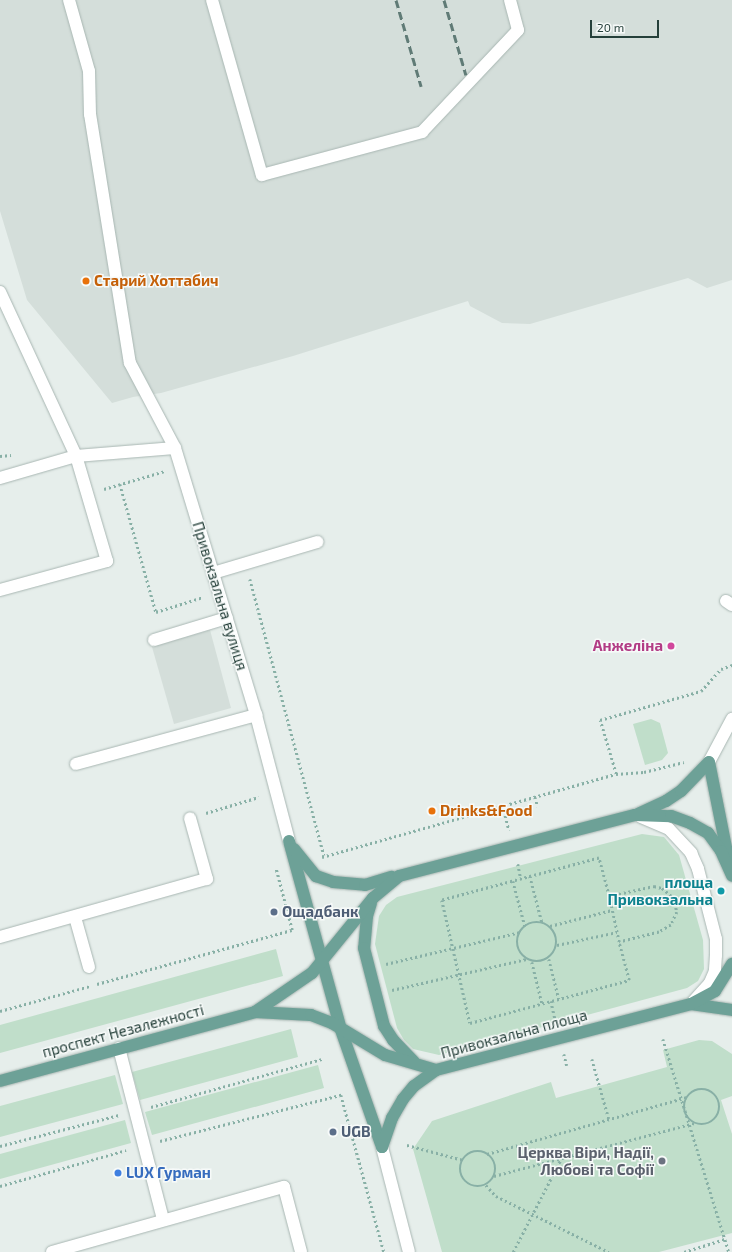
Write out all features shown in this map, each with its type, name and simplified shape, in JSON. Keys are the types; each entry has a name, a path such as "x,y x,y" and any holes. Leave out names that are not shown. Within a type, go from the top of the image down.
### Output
{"main road":[{"path":"303,870 333,882 365,885 635,815 666,801 681,791 711,758"},
{"path":"711,758 731,872"},
{"path":"635,815 671,816 690,823 708,833 731,872"},
{"path":"289,841 303,870 322,962 341,1030 382,1146"},
{"path":"399,876 373,898 367,916 364,948 384,1026 392,1040 417,1065"},
{"name":"проспект Незалежності","path":"255,1012 303,980 322,962 373,898"},
{"name":"Привокзальна площа","path":"417,1065 436,1070 691,1004 716,991 732,964"},
{"path":"691,1004 732,1010"},
{"name":"проспект Незалежності","path":"0,1081 255,1012 311,1015 385,1055 417,1065"},
{"path":"382,1146 392,1118 403,1099 414,1086 436,1070"}],"street":[{"name":"Привокзальна вулиця","path":"69,0 89,71 90,114 130,363 175,448 256,715 289,841"},
{"path":"212,0 262,175 422,132 518,30 510,0"},
{"path":"0,292 76,456 107,561 0,590"},
{"path":"0,478 76,456 175,448"},
{"path":"213,573 317,542"},
{"path":"154,640 227,618"},
{"path":"76,764 256,715"},
{"path":"711,758 732,719"},
{"path":"635,815 669,829 691,853 698,869 716,939 716,955 715,971 710,983 691,1004"},
{"path":"0,937 207,879 190,818"},
{"path":"75,917 89,966"},
{"path":"119,1048 163,1219"},
{"path":"382,1146 409,1252"},
{"path":"52,1252 66,1250 163,1219 284,1187 301,1252"}],"path":[{"path":"169,470 120,484 156,612 219,592"},
{"path":"246,563 324,855"},
{"path":"616,774 600,720 701,691 721,669 732,665"},
{"path":"0,1011 292,930 278,877 303,870 324,855 616,774 644,772 711,758"},
{"path":"190,818 277,792"},
{"path":"535,797 538,807"},
{"path":"599,858 629,980 470,1023 442,900 530,876 599,858"},
{"path":"530,876 542,922"},
{"path":"513,881 525,926"},
{"path":"608,896 654,886 669,892 676,904 675,919 665,930 619,942"},
{"path":"550,926 612,910"},
{"path":"549,959 532,962 526,959 517,946 520,932 525,926 533,922 542,922 550,926 556,934 557,945 549,959 559,999"},
{"path":"388,970 386,963 520,932"},
{"path":"557,945 617,932"},
{"path":"391,984 392,991 526,959"},
{"path":"532,962 542,1003"},
{"path":"663,1039 680,1099 729,1252"},
{"path":"592,1058 609,1119"},
{"path":"0,1146 135,1111 322,1059"},
{"path":"488,1154 495,1164 494,1176 486,1186 475,1187 465,1181 460,1171 463,1160 476,1152 488,1154 688,1097 697,1090 708,1091 713,1094 719,1104 719,1110 713,1121 702,1125 694,1123 689,1124 494,1176"},
{"path":"0,1186 144,1144 341,1095 384,1252"},
{"path":"685,1112 688,1097"},
{"path":"685,1112 694,1123"},
{"path":"406,1145 463,1160"},
{"path":"513,1252 561,1158"},
{"path":"486,1186 496,1196 609,1252"},
{"path":"684,1252 725,1239"}],"shaded area":[{"path":"0,0 732,0 732,280 707,288 688,278 530,324 502,323 470,306 468,301 293,356 161,393 133,397 112,403 27,300 0,211"},
{"path":"210,630 231,708 174,724 152,647"}],"green space":[{"path":"651,719 660,723 668,753 662,760 645,765 633,724"},
{"path":"642,834 664,837 679,855 703,940 704,969 698,981 687,988 439,1055 413,1049 404,1040 397,1028 375,944 379,916 386,905 397,897"},
{"path":"276,949 283,976 0,1053 0,1025"},
{"path":"291,1029 298,1057 140,1100 132,1072"},
{"path":"699,1040 712,1041 732,1054 732,1096 721,1100 732,1134 732,1233 659,1252 442,1252 413,1149 432,1121 551,1082 556,1098 667,1067 663,1050"},
{"path":"318,1065 324,1088 152,1135 145,1112"},
{"path":"115,1075 123,1104 0,1137 0,1106"},
{"path":"125,1120 131,1143 0,1179 0,1154"}],"railway":[{"path":"396,0 421,86"},
{"path":"444,0 466,75"}],"place":[{"name":"Старий Хоттабич","path":"86,281"},
{"name":"Анжеліна","path":"671,646"},
{"name":"Drinks&Food","path":"432,811"},
{"name":"площа Привокзальна","path":"721,891"},
{"name":"Ощадбанк","path":"274,912"},
{"name":"UGB","path":"333,1132"},
{"name":"Церква Віри, Надії, Любові та Софії","path":"662,1161"},
{"name":"LUX Гурман","path":"118,1173"}]}
